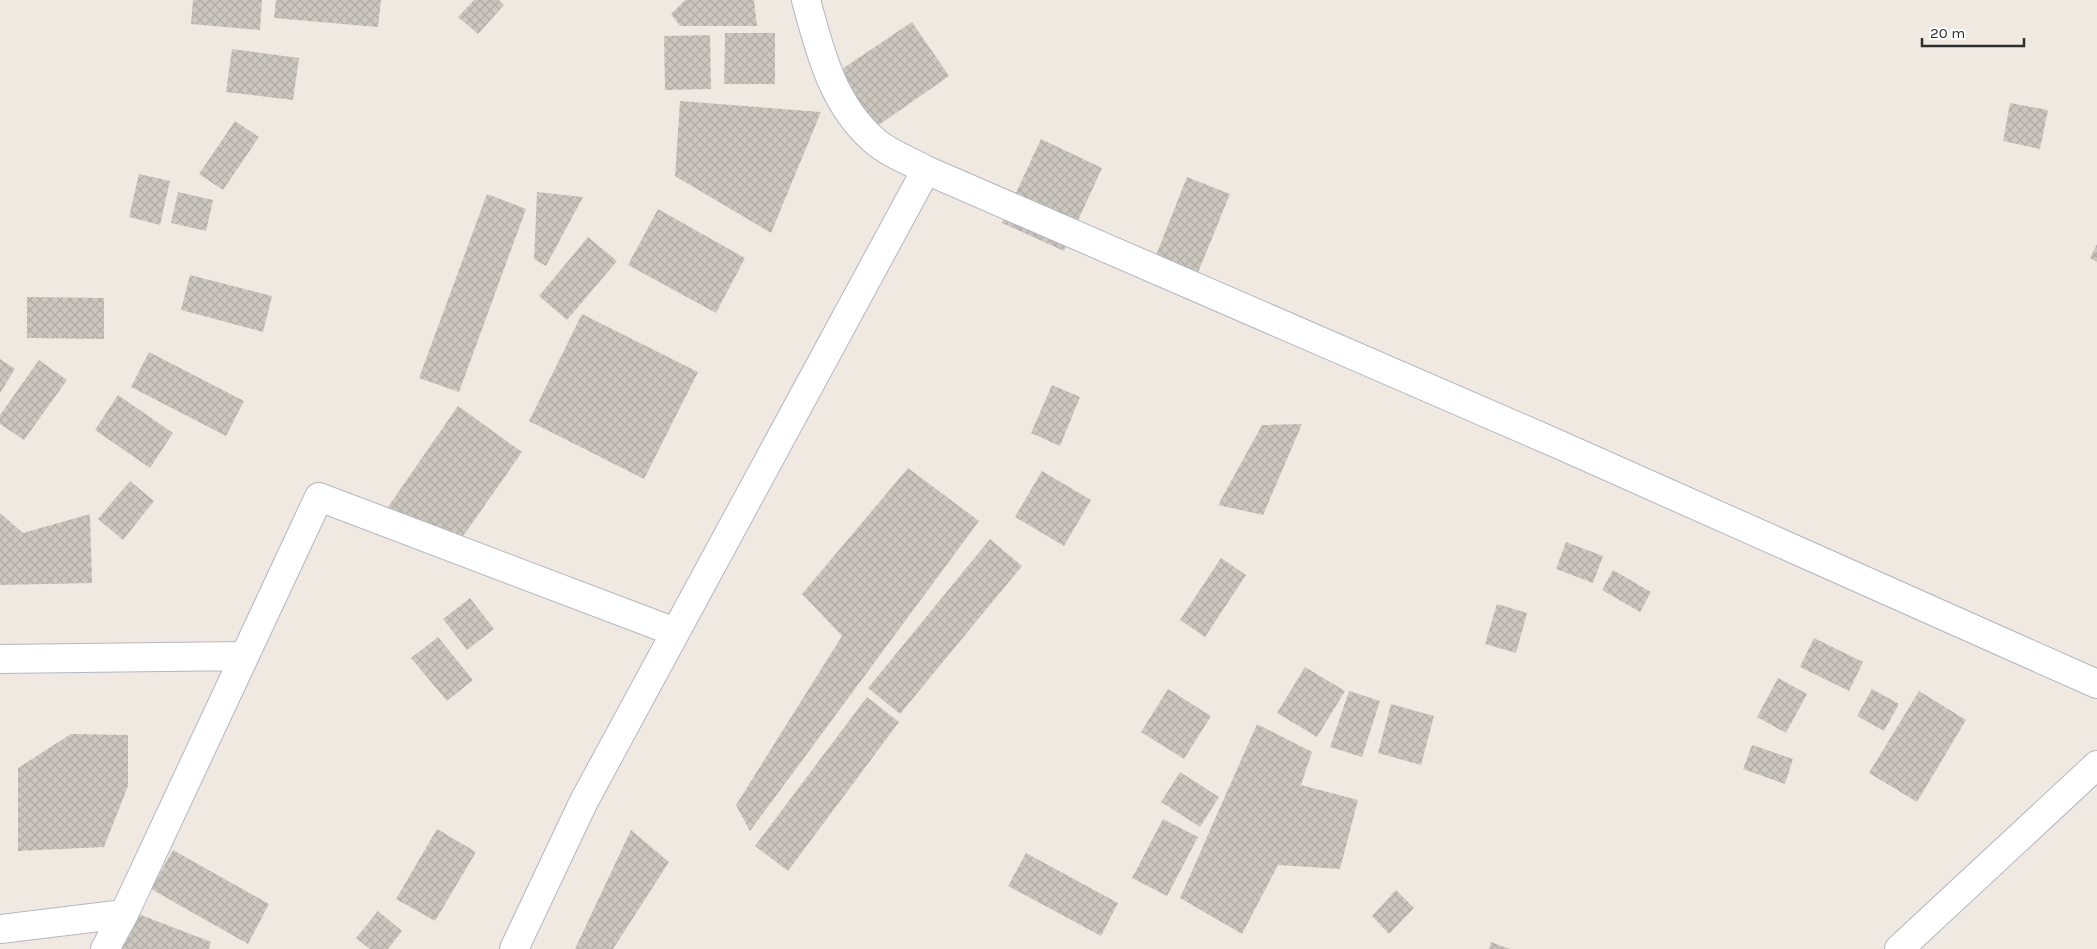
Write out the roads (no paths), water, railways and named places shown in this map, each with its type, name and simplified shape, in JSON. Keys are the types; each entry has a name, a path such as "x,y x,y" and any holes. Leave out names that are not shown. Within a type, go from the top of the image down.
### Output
{"street":[{"path":"806,0 824,65 844,107 876,142 926,170 1551,441 2097,684"},
{"path":"514,949 584,801 926,170"},
{"path":"105,949 124,914 319,496 676,632"},
{"path":"0,659 244,656"},
{"path":"1899,949 2097,765"},
{"path":"0,929 124,914"}]}
